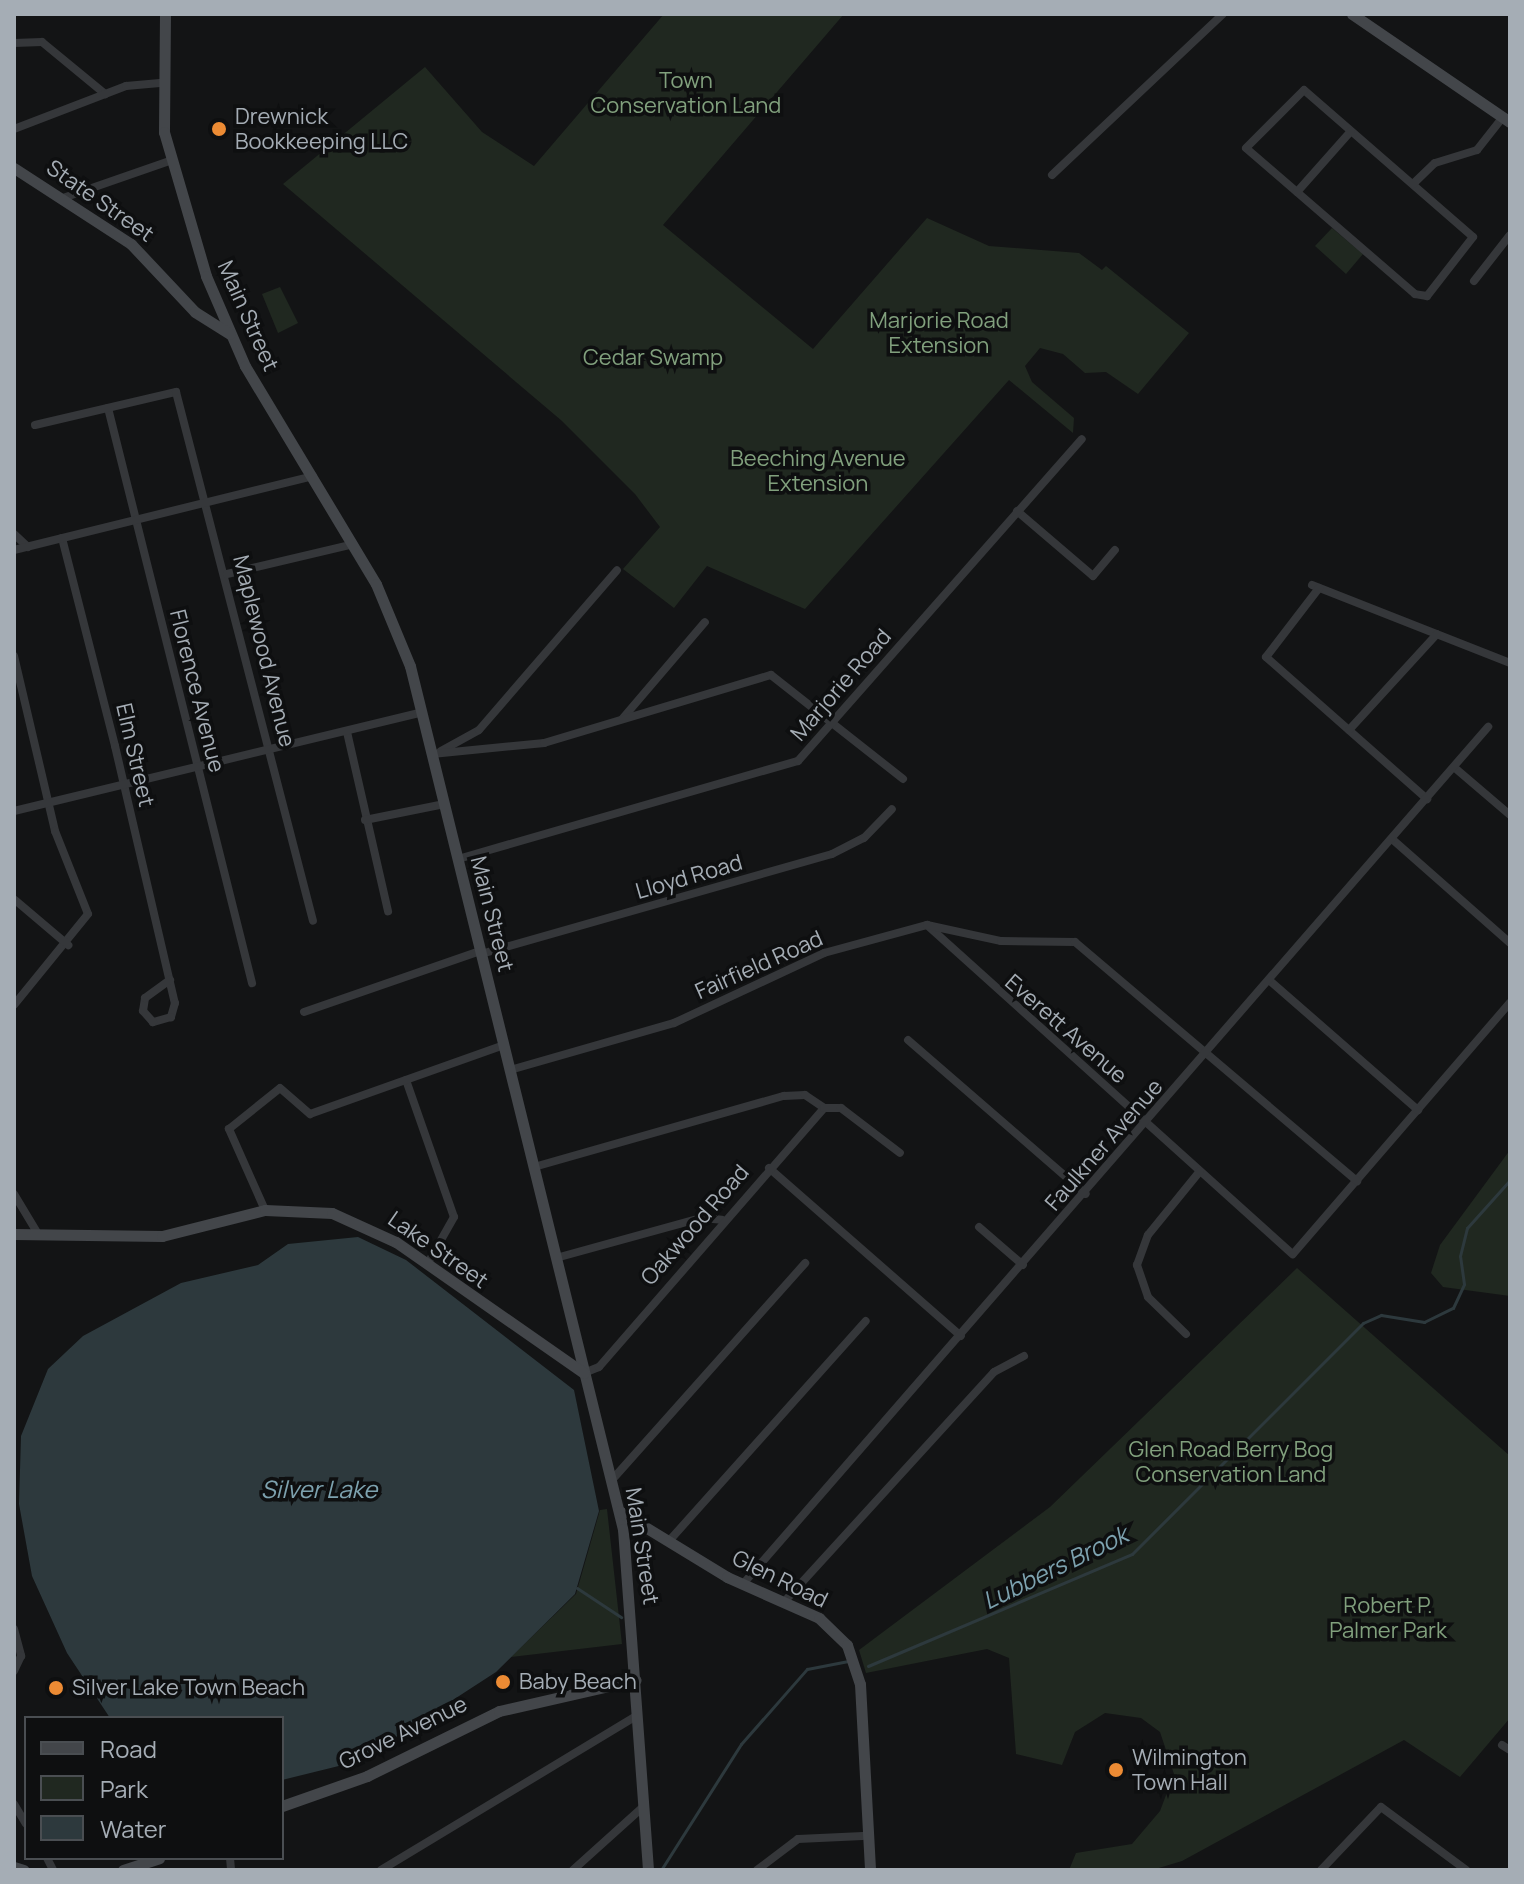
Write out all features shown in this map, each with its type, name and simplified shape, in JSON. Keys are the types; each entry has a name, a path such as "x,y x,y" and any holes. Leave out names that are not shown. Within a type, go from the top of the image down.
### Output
{"street":[{"name":"Main Street","path":"165,14 160,83 169,161 230,334 354,544 397,628 422,712 619,1511 636,1680 648,1870"},
{"path":"1052,175 1223,14"},
{"path":"1352,14 1506,119 1477,150 1435,163 1413,184"},
{"path":"14,43 36,40 105,94"},
{"path":"14,129 105,94 160,83"},
{"path":"1300,90 1351,131 1474,240 1423,297 1246,148 1300,90"},
{"path":"1297,192 1351,131"},
{"path":"63,198 169,161"},
{"name":"State Street","path":"14,168 140,251 195,312 230,334"},
{"path":"1474,281 1510,235"},
{"name":"Maplewood Avenue","path":"108,408 176,392 227,574 313,921"},
{"path":"35,425 108,408"},
{"name":"Florence Avenue","path":"108,408 252,983"},
{"name":"Marjorie Road","path":"458,859 782,769 806,755 833,719 1082,439"},
{"path":"14,550 313,476"},
{"path":"1017,511 1093,576 1115,550"},
{"path":"14,534 28,547"},
{"name":"Elm Street","path":"62,538 170,980 174,1013 153,1022 143,1011 145,998 170,980"},
{"path":"227,574 354,544"},
{"path":"432,754 479,730 617,570"},
{"path":"1427,799 1266,656 1315,586 1510,663"},
{"path":"623,719 705,622"},
{"path":"1349,730 1437,634"},
{"path":"14,660 49,803 88,910 68,945 14,1005"},
{"path":"432,754 528,746 775,675 833,719 903,779"},
{"path":"14,811 422,712"},
{"name":"Faulkner Avenue","path":"743,1584 1086,1194 1488,727"},
{"path":"347,732 388,911"},
{"path":"1455,768 1510,815"},
{"path":"365,820 444,804"},
{"name":"Lloyd Road","path":"304,1012 481,952 832,854 864,838 892,809"},
{"path":"1392,839 1510,943"},
{"path":"15,900 68,945"},
{"name":"Fairfield Road","path":"510,1070 674,1023 824,953 927,925 1001,941 1075,942 1208,1053"},
{"name":"Everett Avenue","path":"927,925 1293,1254 1357,1181"},
{"path":"1269,980 1418,1110"},
{"path":"1208,1053 1357,1181 1510,1003"},
{"path":"908,1040 1086,1194"},
{"path":"265,1210 229,1129 280,1088 308,1114 504,1045"},
{"path":"406,1080 454,1217 428,1263"},
{"path":"534,1167 784,1096 805,1095 824,1108 837,1106 900,1153"},
{"name":"Oakwood Road","path":"584,1373 599,1367 722,1220 824,1108"},
{"path":"769,1168 961,1336"},
{"path":"1186,1334 1148,1297 1137,1265 1148,1235 1200,1171"},
{"path":"14,1194 38,1234"},
{"name":"Lake Street","path":"14,1234 162,1236 265,1210 347,1217 428,1263 584,1373"},
{"path":"556,1258 701,1218 722,1220"},
{"path":"979,1227 1023,1265"},
{"path":"611,1481 805,1263"},
{"path":"669,1541 866,1321"},
{"path":"784,1602 994,1372 1024,1356"},
{"name":"Glen Road","path":"619,1511 743,1584 827,1624 855,1662 863,1836 870,1870"},
{"path":"14,1629 21,1656 14,1671"},
{"name":"Grove Avenue","path":"284,1805 367,1776 499,1711 636,1680"},
{"path":"381,1870 638,1715"},
{"path":"573,1870 644,1806"},
{"path":"1321,1870 1381,1807 1466,1870"},
{"path":"757,1870 798,1839 863,1836"},
{"path":"126,1870 154,1860"},
{"path":"14,1867 24,1870"}],"green space":[{"path":"664,14 844,14 663,225 813,349 927,218 989,246 1079,253 1102,270 1106,266 1189,333 1138,394 1106,372 1085,373 1063,354 1040,348 1025,366 1032,382 1074,418 1073,433 1009,380 805,609 707,566 674,608 623,569 660,527 635,494 562,421 283,184 425,67 482,132 534,166"},
{"path":"1332,228 1363,254 1346,274 1315,246"},
{"path":"280,287 298,323 278,333 262,294"},
{"path":"1510,1150 1510,1296 1443,1287 1431,1273 1440,1245"},
{"path":"1297,1268 1510,1456 1510,1718 1460,1777 1404,1740 1182,1861 1152,1870 1069,1870 1076,1853 1132,1844 1160,1811 1174,1774 1160,1732 1141,1718 1105,1713 1075,1732 1062,1765 1016,1754 1009,1658 987,1649 866,1673 859,1650 1050,1507"},
{"path":"607,1509 622,1644 511,1657 576,1594 600,1510"}],"water":[{"name":"Silver Lake","path":"358,1237 406,1260 574,1390 599,1511 575,1594 496,1672 359,1761 284,1780 284,1716 109,1716 67,1653 32,1576 19,1504 21,1436 48,1369 83,1336 181,1283 258,1265 288,1244"}],"waterway":[{"name":"Lubbers Brook","path":"868,1666 1132,1554 1363,1323 1381,1315 1424,1322 1453,1308 1464,1284 1460,1256 1467,1228 1510,1180"},
{"path":"577,1588 621,1617"},
{"name":"Lubbers Brook","path":"661,1870 741,1744 807,1669 848,1661"}],"place":[{"name":"Drewnick Bookkeeping LLC","path":"219,129"},
{"name":"Baby Beach","path":"503,1682"},
{"name":"Silver Lake Town Beach","path":"56,1688"},
{"name":"Wilmington Town Hall","path":"1116,1770"}],"park label":[{"name":"Town Conservation Land","path":"686,92"},
{"name":"Marjorie Road Extension","path":"939,332"},
{"name":"Cedar Swamp","path":"653,358"},
{"name":"Beeching Avenue Extension","path":"818,470"},
{"name":"Glen Road Berry Bog Conservation Land","path":"1231,1462"},
{"name":"Robert P. Palmer Park","path":"1388,1618"}]}
